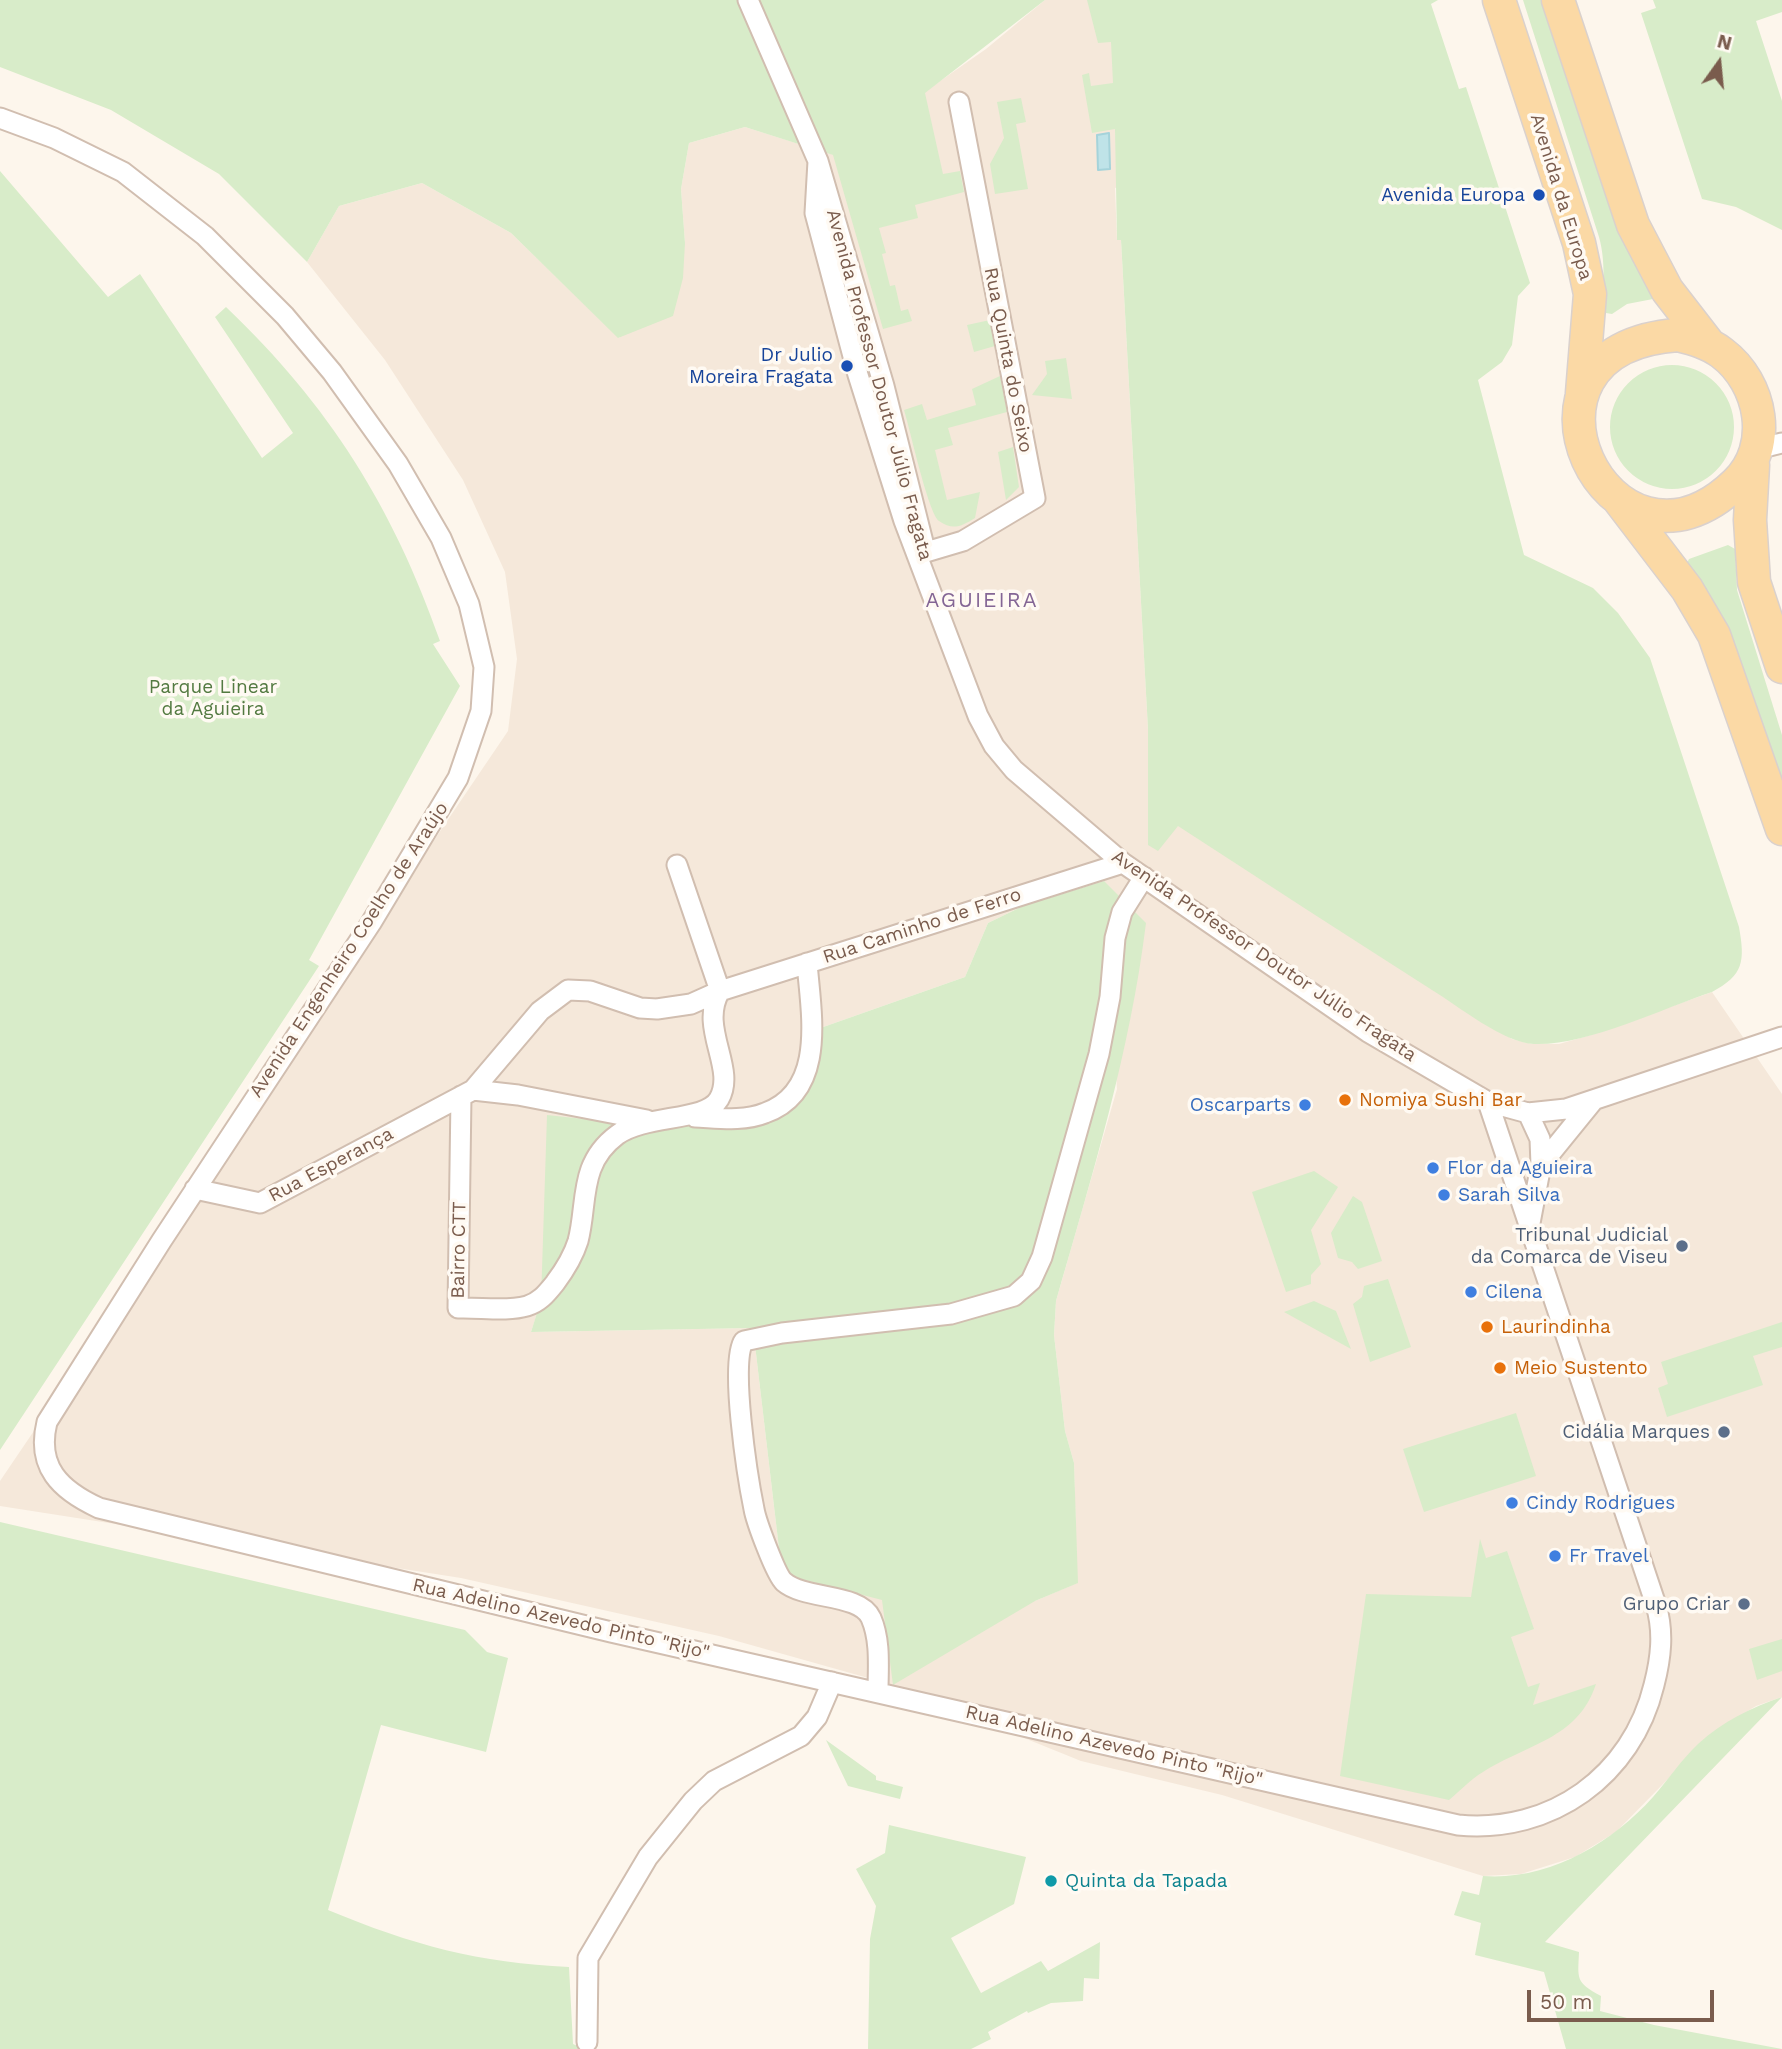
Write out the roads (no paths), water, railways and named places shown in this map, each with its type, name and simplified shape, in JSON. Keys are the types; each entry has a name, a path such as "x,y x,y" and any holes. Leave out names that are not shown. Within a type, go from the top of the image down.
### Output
{"main road":[{"name":"Avenida da Europa","path":"1499,0 1579,243 1590,294 1582,398"},
{"path":"1558,0 1633,225 1667,290 1708,343 1734,362 1752,390 1764,452 1750,520 1754,582 1782,667"},
{"path":"1708,343 1678,335 1647,337 1618,349 1596,370 1582,398 1578,421 1580,444 1588,465 1601,484 1618,499 1687,589 1714,635 1782,829"},
{"path":"1618,499 1643,511 1669,515 1696,511 1720,499 1764,452"}],"street":[{"name":"Avenida Professor Doutor Júlio Fragata","path":"748,0 817,161 884,386 939,609"},
{"name":"Rua Quinta do Seixo","path":"926,552 963,541 1035,498 959,102"},
{"name":"Avenida Engenheiro Coelho de Araújo","path":"0,118 54,138 124,172 205,236 285,316 332,372 398,464 442,538 469,604 484,667 481,711 458,779 371,923 195,1189 47,1422 44,1437 45,1457 55,1477"},
{"name":"Avenida Professor Doutor Júlio Fragata","path":"817,161 815,214 858,375 897,499 978,716 994,746 1014,770 1123,863 1368,1032 1488,1102 1528,1113 1547,1113 1782,1037"},
{"name":"Rua Caminho de Ferro","path":"467,1093 540,1012 568,990 590,991 640,1008 657,1009 691,1004 720,991 1123,863"},
{"path":"677,865 720,991"},
{"path":"878,1692 878,1651 871,1616 858,1605 796,1588 783,1581 754,1511 737,1376 738,1349 744,1341 782,1333 951,1314 1014,1296 1031,1281 1042,1257 1099,1054 1110,997 1115,938 1122,912 1143,877"},
{"name":"Bairro CTT","path":"648,1120 616,1136 595,1160 583,1191 578,1240 572,1255 541,1301 523,1307 458,1308 467,1093 517,1095 648,1120 683,1117 739,1118 768,1113 799,1087 808,1068 812,1043 807,963"},
{"name":"Bairro CTT","path":"683,1117 706,1111 717,1102 723,1091 711,1009 720,991"},
{"name":"Rua Esperança","path":"195,1189 260,1203 467,1093"},
{"path":"1541,1165 1594,1100"},
{"name":"Rua Adelino Azevedo Pinto \"Rijo\"","path":"55,1477 71,1496 99,1508 832,1682 1458,1825 1502,1826 1545,1814 1578,1797 1606,1774 1643,1721 1658,1667 1661,1632 1656,1605 1488,1102"},
{"path":"1528,1113 1540,1139 1541,1165 1529,1227"},
{"path":"587,2042 587,1958 648,1857 693,1801 714,1781 801,1735 817,1717 832,1682"}],"water":[{"path":"1109,133 1110,169 1098,170 1097,135"}],"place":[{"name":"Avenida Europa","path":"1539,195"},
{"name":"Dr Julio Moreira Fragata","path":"847,366"},
{"name":"Nomiya Sushi Bar","path":"1345,1100"},
{"name":"Oscarparts","path":"1305,1105"},
{"name":"Flor da Aguieira","path":"1433,1168"},
{"name":"Sarah Silva","path":"1444,1195"},
{"name":"Tribunal Judicial da Comarca de Viseu","path":"1682,1246"},
{"name":"Cilena","path":"1471,1292"},
{"name":"Laurindinha","path":"1487,1327"},
{"name":"Meio Sustento","path":"1500,1368"},
{"name":"Cidália Marques","path":"1724,1432"},
{"name":"Cindy Rodrigues","path":"1512,1503"},
{"name":"Fr Travel","path":"1555,1556"},
{"name":"Grupo Criar","path":"1744,1604"},
{"name":"Quinta da Tapada","path":"1051,1881"}],"district":[{"name":"AGUIEIRA","path":"982,601"}],"park label":[{"name":"Parque Linear da Aguieira","path":"213,698"}]}
